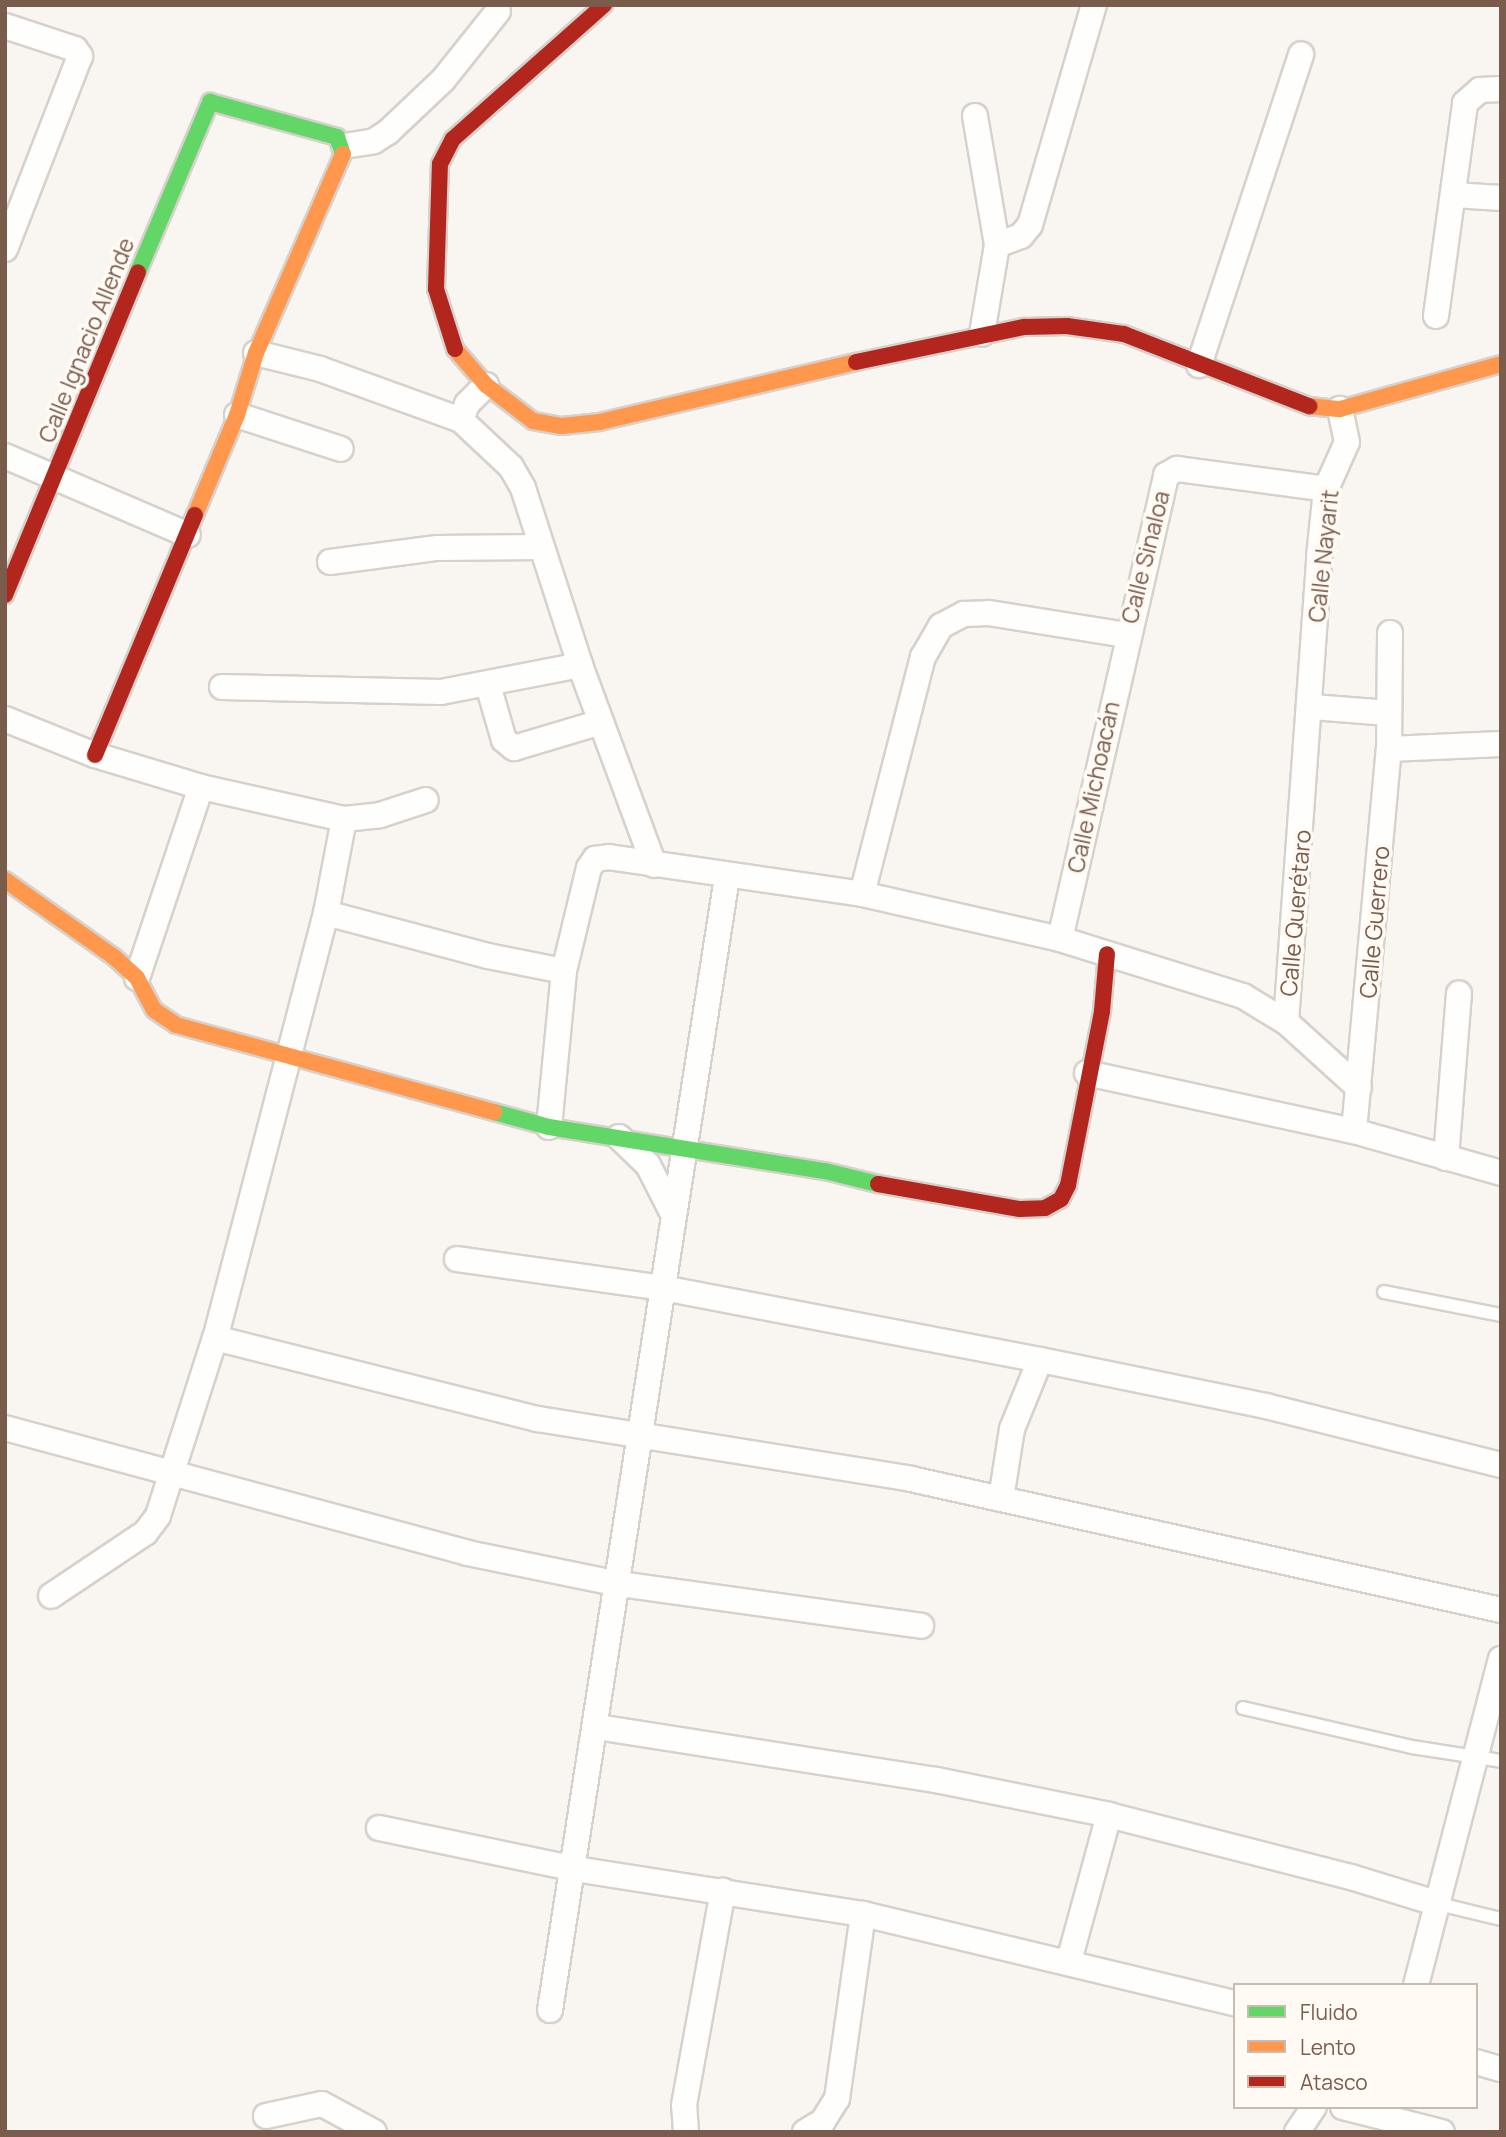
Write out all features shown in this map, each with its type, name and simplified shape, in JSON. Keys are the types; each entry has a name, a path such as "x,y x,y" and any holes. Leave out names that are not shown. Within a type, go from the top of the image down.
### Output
{"street":[{"path":"604,5 461,131 440,164 436,289 444,325 474,400 523,488 580,665 654,865"},
{"path":"996,245 1021,236 1030,225 1094,5"},
{"path":"94,755 237,415 256,353 331,191 344,146 374,141 388,132 443,79 498,11"},
{"path":"5,26 75,49 80,55 5,249"},
{"path":"1199,365 1301,54"},
{"path":"1436,316 1467,100 1480,90 1501,89"},
{"name":"Calle Ignacio Allende","path":"5,596 210,102 337,137 344,146"},
{"path":"975,116 996,245 982,334"},
{"path":"1454,195 1501,198"},
{"path":"256,353 320,369 474,400 533,421 562,426 600,422 982,334 1024,327 1093,328 1148,342 1199,365 1304,405 1340,412 1501,365"},
{"name":"Calle Nayarit","path":"1312,707 1326,489 1347,442 1340,412"},
{"path":"237,415 341,449"},
{"path":"5,456 188,535"},
{"name":"Calle Sinaloa","path":"1126,635 1168,472 1177,469 1326,489"},
{"path":"330,562 461,546 541,547"},
{"path":"862,894 923,657 941,626 964,614 989,612 1126,635"},
{"name":"Calle Guerrero","path":"1354,1131 1389,748 1390,634"},
{"name":"Calle Michoacán","path":"1060,939 1126,635"},
{"path":"222,687 441,692 580,665"},
{"path":"488,685 504,740 514,748 601,722"},
{"path":"1312,707 1389,713"},
{"name":"Calle Querétaro","path":"1312,707 1286,1022 1359,1088"},
{"path":"5,719 94,755 201,787 345,819 380,816 426,800"},
{"path":"1389,748 1501,744"},
{"path":"136,978 201,787"},
{"path":"51,1595 152,1526 173,1472 215,1338 326,913 345,819"},
{"path":"549,1127 564,971 595,859 609,857 727,877 862,894 1060,939 1243,996 1286,1022"},
{"path":"550,2010 620,1584 727,877"},
{"path":"5,880 66,919 136,978 165,1020 549,1127 825,1171 989,1207 1045,1208 1060,1199 1071,1177 1087,1073 1102,1011 1107,954"},
{"path":"326,913 488,956 564,971"},
{"path":"1446,1158 1459,994"},
{"path":"1087,1073 1354,1131 1501,1173"},
{"path":"619,1137 648,1165 674,1216"},
{"path":"457,1259 663,1288 1040,1360 1266,1406 1501,1465"},
{"path":"215,1338 538,1419 911,1479 1501,1610"},
{"path":"1001,1499 1012,1429 1040,1360"},
{"path":"5,1428 467,1553 620,1584 920,1626"},
{"path":"1417,1983 1439,1905 1489,1759 1501,1659"},
{"path":"597,1727 936,1780 1109,1815 1351,1877 1439,1905"},
{"path":"1069,1961 1109,1815"},
{"path":"379,1828 575,1869 863,1914 1069,1961 1233,2002"},
{"path":"686,2132 684,2105 723,1891"},
{"path":"805,2132 822,2121 837,2099 863,1914"},
{"path":"1478,2062 1501,2068"},
{"path":"266,2116 312,2103 374,2132"},
{"path":"1297,2132 1313,2109"},
{"path":"1351,2109 1442,2132"}],"lane":[{"path":"1384,1292 1501,1315"},
{"path":"1244,1708 1412,1747 1489,1759"},
{"path":"1439,1905 1501,1919"}],"traffic: fast":[{"path":"138,272 210,102 337,137 343,154"},
{"path":"494,1112 549,1127 825,1171 878,1184"}],"traffic: slow":[{"path":"195,515 237,415 256,353 343,154"},
{"path":"455,349 486,385 533,421 562,426 600,422 856,362"},
{"path":"1309,406 1340,409 1501,364"},
{"path":"5,880 114,957 137,978 154,1010 176,1025 494,1112"}],"traffic: jam":[{"path":"455,349 436,289 440,164 453,139 604,5"},
{"path":"5,595 138,272"},
{"path":"856,362 1024,327 1067,326 1124,334 1309,406"},
{"path":"95,755 195,515"},
{"path":"878,1184 1020,1209 1045,1208 1061,1199 1068,1185 1102,1011 1107,954"}]}
